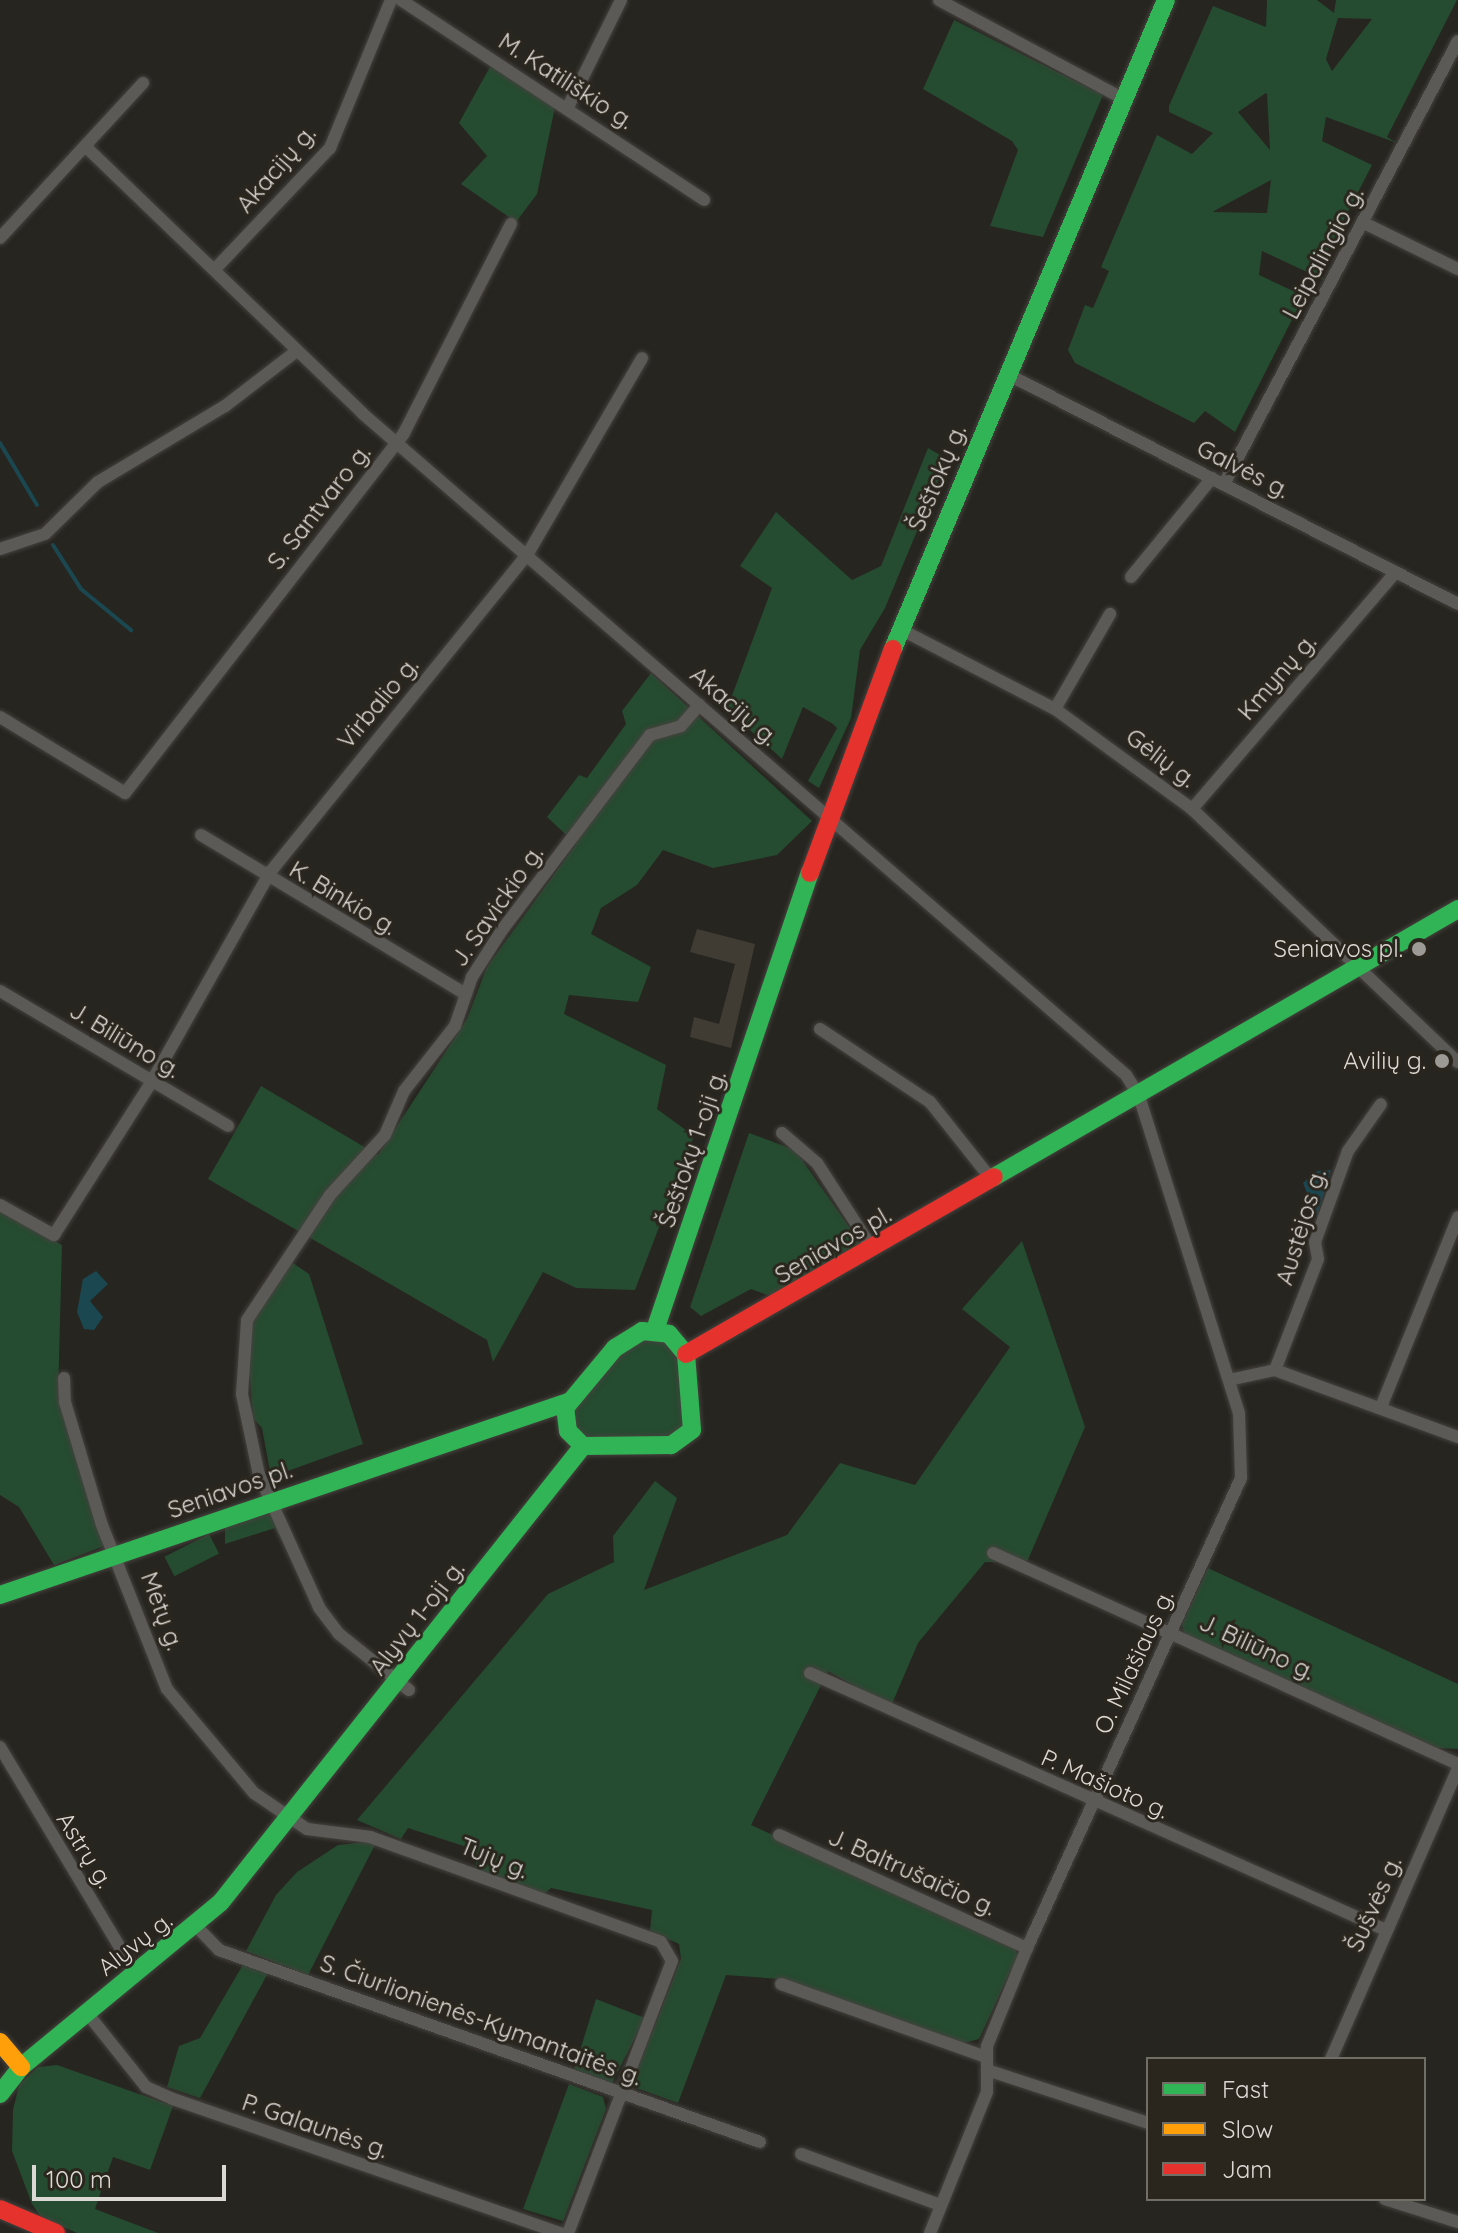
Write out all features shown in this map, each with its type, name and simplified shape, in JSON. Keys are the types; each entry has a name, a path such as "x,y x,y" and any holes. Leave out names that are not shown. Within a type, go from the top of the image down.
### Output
{"main road":[{"name":"Šeštokų g.","path":"775,984 829,819 900,629 1166,0"},
{"name":"Seniavos pl.","path":"686,1354 873,1250 1458,909"},
{"name":"Šeštokų 1-oji g.","path":"655,1330 775,984"},
{"name":"Seniavos pl.","path":"0,1595 568,1402 624,1340 655,1330"},
{"path":"568,1402 565,1424 583,1446 662,1446 685,1438 695,1417 686,1354 669,1334 655,1330"},
{"name":"Alyvų 1-oji g.","path":"289,1820 404,1685 583,1446"},
{"name":"Alyvų g.","path":"0,2094 21,2067 196,1926 289,1820"},
{"path":"0,2042 21,2067"},
{"path":"0,2209 45,2231"}],"street":[{"name":"Akacijų g.","path":"216,268 330,148 391,0"},
{"name":"M. Katiliškio g.","path":"401,0 568,107 704,200"},
{"path":"568,107 621,0"},
{"path":"939,0 1124,99"},
{"name":"Leipalingio g.","path":"1224,484 1458,41"},
{"path":"0,238 143,83"},
{"name":"Akacijų g.","path":"85,146 216,268 295,352 1126,1075 1139,1096"},
{"path":"1364,223 1458,269"},
{"name":"S. Santvaro g.","path":"0,717 125,793 396,443 511,224"},
{"path":"0,549 45,534 98,482 225,406 295,352"},
{"name":"Virbalio g.","path":"152,1081 267,878 527,555 642,358"},
{"name":"Galvės g.","path":"1007,374 1458,604"},
{"path":"1131,577 1212,478"},
{"name":"Kmynų g.","path":"1192,809 1395,573"},
{"path":"1055,709 1110,614"},
{"name":"Gėlių g.","path":"900,629 1055,709 1192,809 1363,967 1458,1062"},
{"name":"J. Savickio g.","path":"404,1685 339,1634 319,1607 273,1500 259,1475 246,1420 242,1339 253,1308 330,1195 385,1135 404,1091 455,1026 466,994 502,930 650,735 681,726 699,705"},
{"name":"K. Binkio g.","path":"201,835 267,878 466,994"},
{"name":"J. Biliūno g.","path":"0,991 228,1126"},
{"path":"820,1029 930,1102 992,1180"},
{"path":"0,1205 54,1235 152,1081"},
{"name":"O. Milašiaus g.","path":"930,2233 987,2092 987,2064 1027,1948 1241,1478 1245,1455 1229,1380 1139,1096"},
{"name":"Austėjos g.","path":"1275,1370 1318,1259 1315,1242 1348,1151 1381,1104"},
{"path":"782,1133 817,1163 873,1250"},
{"path":"1381,1407 1458,1217"},
{"path":"1229,1380 1275,1370 1458,1437"},
{"name":"Mėtų g.","path":"64,1378 65,1402 102,1525 118,1555 167,1689 218,1757 289,1820"},
{"name":"J. Biliūno g.","path":"993,1553 1172,1632 1458,1766"},
{"name":"P. Mašioto g.","path":"810,1673 1093,1804 1386,1930"},
{"name":"Astrų g.","path":"0,1747 136,1974"},
{"name":"Šušvės g.","path":"1332,2057 1458,1766"},
{"name":"Tujų g.","path":"289,1820 438,1860 661,1942 672,1961 617,2095"},
{"name":"J. Baltrušaičio g.","path":"779,1835 1027,1948"},
{"name":"S. Čiurlionienės-Kymantaitės g.","path":"196,1926 219,1950 617,2095 760,2142"},
{"path":"781,1984 1146,2122"},
{"name":"P. Galaunės g.","path":"87,2013 146,2087 561,2233"},
{"path":"568,2233 617,2095"},
{"path":"801,2154 940,2205"},
{"path":"1391,2201 1458,2222"}],"green space":[{"path":"1267,0 1317,0 1334,13 1336,0 1457,0 1387,137 1397,143 1326,117 1322,141 1372,165 1318,270 1324,280 1262,251 1259,275 1304,296 1235,432 1205,411 1194,423 1075,363 1068,350 1085,305 1093,308 1109,271 1101,267 1157,135 1192,154 1213,133 1169,112 1169,106 1213,6 1266,27","holes":["1338,18 1372,19 1332,71 1326,59","1267,94 1270,150 1238,112","1271,180 1267,213 1213,212"]},
{"path":"954,20 1103,95 1043,237 990,226 1018,150 1012,141 923,89"},
{"path":"491,65 555,107 537,194 516,222 461,184 487,156 459,123"},
{"path":"928,448 947,459 885,608 860,650 851,718 819,788 808,781 837,728 833,724 803,707 782,759 727,709 772,588 740,566 776,512 852,580 881,566"},
{"path":"651,673 812,821 777,855 713,868 663,850 637,885 601,908 591,934 651,967 638,1002 569,995 564,1014 666,1065 657,1109 694,1136 635,1290 576,1288 543,1272 493,1362 487,1340 208,1179 261,1086 378,1155 467,1019 487,967 576,844 547,817 579,775 587,778 626,724 622,711"},
{"path":"749,1133 795,1150 861,1244 770,1296 751,1289 701,1316 690,1307"},
{"path":"0,1212 62,1245 58,1399 104,1546 54,1565 19,1507 0,1495"},
{"path":"1022,1241 1085,1427 1027,1562 985,1562 918,1643 891,1706 828,1671 751,1825 1013,1946 1018,1955 979,2039 964,2043 780,1979 726,1975 678,2103 631,2086 681,1959 679,1944 650,1931 652,1910 551,1888 544,1894 476,1870 476,1850 408,1828 401,1839 357,1820 548,1594 614,1562 613,1536 655,1481 677,1498 644,1590 787,1535 840,1463 915,1485 1010,1347 962,1309"},
{"path":"290,1261 309,1274 363,1444 271,1477 262,1428 253,1418 247,1339 254,1315"},
{"path":"655,1337 678,1353 683,1425 668,1437 587,1438 573,1423 575,1403 625,1347"},
{"path":"272,1513 283,1544 275,1528 225,1544 225,1528"},
{"path":"209,1534 219,1554 174,1576 164,1557"},
{"path":"1208,1568 1458,1684 1458,1749 1438,1748 1184,1634 1182,1624"},
{"path":"377,1841 308,1975 246,1951 276,1895 297,1872 338,1845"},
{"path":"244,1963 268,1973 200,2098 167,2087 179,2046 200,2038"},
{"path":"596,1999 645,2018 611,2085 573,2073"},
{"path":"57,2065 173,2106 150,2170 113,2157 95,2209 158,2233 77,2233 41,2217 32,2204 12,2151 13,2110 19,2085 38,2067"},
{"path":"569,2084 603,2097 606,2109 563,2221 523,2209"}],"water":[{"path":"1331,1170 1317,1217 1303,1183 1317,1171"},
{"path":"96,1271 108,1284 90,1301 103,1317 94,1330 84,1329 77,1312 83,1279"}],"building":[{"path":"697,929 755,944 731,1048 690,1037 694,1017 719,1024 735,964 690,952"}],"waterway":[{"path":"0,443 37,505"},
{"path":"53,545 81,589 131,630"}],"traffic: fast":[{"path":"893,649 1166,0"},
{"path":"655,1330 810,873"},
{"path":"994,1177 1458,909"},
{"path":"642,1331 669,1334 686,1354 692,1430 671,1445 583,1446 568,1431 565,1408 615,1348 642,1331"},
{"path":"0,1595 568,1402"},
{"path":"0,2094 21,2067 221,1902 583,1446"}],"traffic: slow":[{"path":"0,2042 21,2067"}],"traffic: jam":[{"path":"810,873 893,649"},
{"path":"686,1354 994,1177"},
{"path":"0,2209 56,2233"}],"place":[{"name":"Seniavos pl.","path":"1419,949"},
{"name":"Avilių g.","path":"1442,1061"}]}
